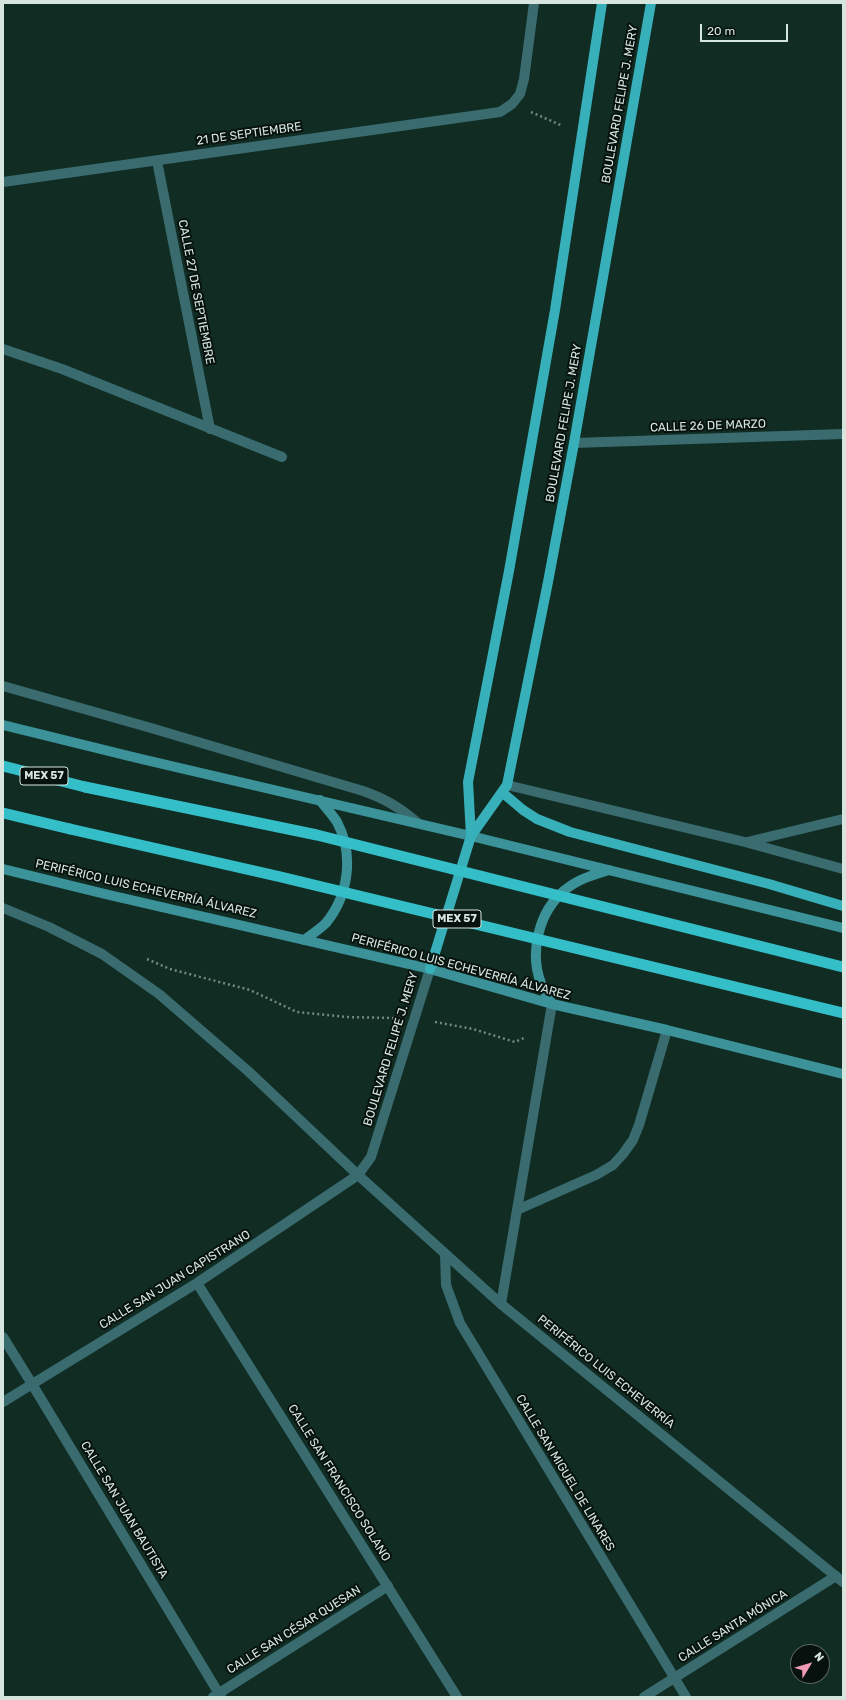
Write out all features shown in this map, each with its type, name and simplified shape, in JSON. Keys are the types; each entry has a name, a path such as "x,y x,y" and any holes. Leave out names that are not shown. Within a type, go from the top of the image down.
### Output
{"highway":[{"name":"MEX 57","path":"3,766 85,786 317,835 843,967"},
{"name":"MEX 57","path":"3,813 281,877 843,1012"}],"main road":[{"name":"BOULEVARD FELIPE J. MERY","path":"471,836 468,782 509,571 555,310 602,3"},
{"name":"BOULEVARD FELIPE J. MERY","path":"430,969 471,836 505,789 522,716 574,443 651,3"},
{"path":"3,725 137,758 418,823 843,928"},
{"path":"505,789 523,810 537,819 570,832 761,882 843,906"},
{"path":"304,940 325,923 340,900 347,874 346,847 336,822 320,800"},
{"name":"PERIFÉRICO LUIS ECHEVERRÍA ÁLVAREZ","path":"3,869 430,969 552,1004 667,1030 843,1074"},
{"path":"552,1004 540,982 535,958 538,933 548,909 564,890 585,877 609,870"}],"street":[{"path":"512,104 520,94 524,79 534,3"},
{"name":"21 DE SEPTIEMBRE","path":"3,182 500,112 512,104"},
{"name":"CALLE 27 DE SEPTIEMBRE","path":"157,161 210,429"},
{"path":"3,349 62,369 282,457"},
{"name":"CALLE 26 DE MARZO","path":"574,443 843,434"},
{"path":"3,686 363,791 382,798 399,807 418,823"},
{"path":"505,789 745,842 843,869"},
{"path":"745,842 843,819"},
{"name":"PERIFÉRICO LUIS ECHEVERRÍA","path":"3,908 49,927 102,954 159,994 248,1071 358,1175 501,1304 840,1579"},
{"name":"BOULEVARD FELIPE J. MERY","path":"358,1175 371,1157 430,969"},
{"path":"501,1304 552,1004"},
{"path":"517,1210 596,1175 613,1165 623,1154 633,1140 639,1125 667,1030"},
{"name":"CALLE SAN JUAN CAPISTRANO","path":"3,1402 197,1283 358,1175"},
{"name":"CALLE SAN MIGUEL DE LINARES","path":"445,1254 446,1285 460,1322 686,1697"},
{"name":"CALLE SAN FRANCISCO SOLANO","path":"197,1283 457,1697"},
{"name":"CALLE SAN JUAN BAUTISTA","path":"3,1338 32,1384 217,1696"},
{"name":"CALLE SANTA MÓNICA","path":"644,1697 840,1579"},
{"name":"CALLE SAN CÉSAR QUESAN","path":"217,1696 388,1586"}],"path":[{"path":"512,104 582,134"}]}
